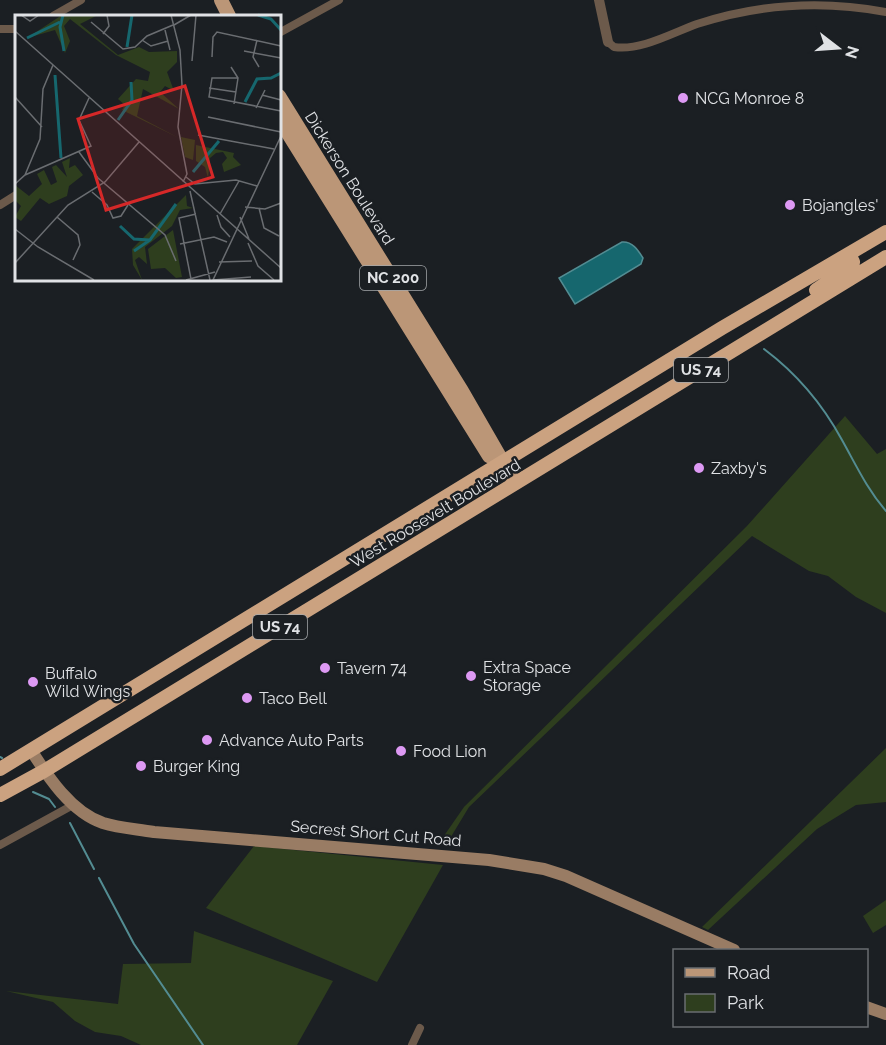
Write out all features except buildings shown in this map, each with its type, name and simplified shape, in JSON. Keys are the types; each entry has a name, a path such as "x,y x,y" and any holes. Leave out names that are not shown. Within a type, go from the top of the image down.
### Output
{"highway":[{"name":"West Roosevelt Boulevard","path":"0,769 886,232"},
{"path":"763,332 847,269 853,262 849,254"},
{"name":"West Roosevelt Boulevard","path":"0,795 44,771 886,257"}],"main road":[{"path":"221,0 228,15"},
{"name":"Dickerson Boulevard","path":"280,98 498,450 502,463 515,483"},
{"name":"Dickerson Boulevard","path":"280,121 489,456 502,463"},
{"name":"NC 200","path":"374,271 404,309 410,310"},
{"name":"Secrest Short Cut Road","path":"32,750 44,771 74,805 102,823 154,832 489,860 543,869 729,949"},
{"path":"868,1007 886,1014"}],"street":[{"path":"55,15 81,0"},
{"path":"280,32 339,0"},
{"path":"599,0 608,42 614,47 636,46 699,24 783,4 843,1 886,12"},
{"path":"0,206 15,196"},
{"path":"0,845 74,805"},
{"path":"412,1045 420,1028"}],"green space":[{"path":"845,416 877,454 886,449 886,613 856,597 828,576 809,571 752,536 469,807 446,845 439,843 464,807 747,526"},
{"path":"886,748 886,802 856,805 817,829 708,930 702,927"},
{"path":"254,846 443,865 377,982 206,908"},
{"path":"886,900 886,925 873,933 863,916"},
{"path":"194,931 333,981 297,1045 141,1045 121,1036 95,1032 75,1021 53,1002 6,991 118,1004 123,964 191,963"}],"water":[{"path":"622,242 629,243 637,249 643,258 641,264 575,304 559,278"}],"waterway":[{"path":"764,349 787,368 817,402 835,427 867,485 886,511"},
{"path":"33,792 49,799 55,807"},
{"path":"70,823 94,869"},
{"path":"99,878 134,944 203,1045"}],"place":[{"name":"NCG Monroe 8","path":"683,98"},
{"name":"Bojangles'","path":"790,205"},
{"name":"Zaxby's","path":"699,468"},
{"name":"Tavern 74","path":"325,668"},
{"name":"Extra Space Storage","path":"471,676"},
{"name":"Buffalo Wild Wings","path":"33,682"},
{"name":"Taco Bell","path":"247,698"},
{"name":"Advance Auto Parts","path":"207,740"},
{"name":"Food Lion","path":"401,751"},
{"name":"Burger King","path":"141,766"}]}
